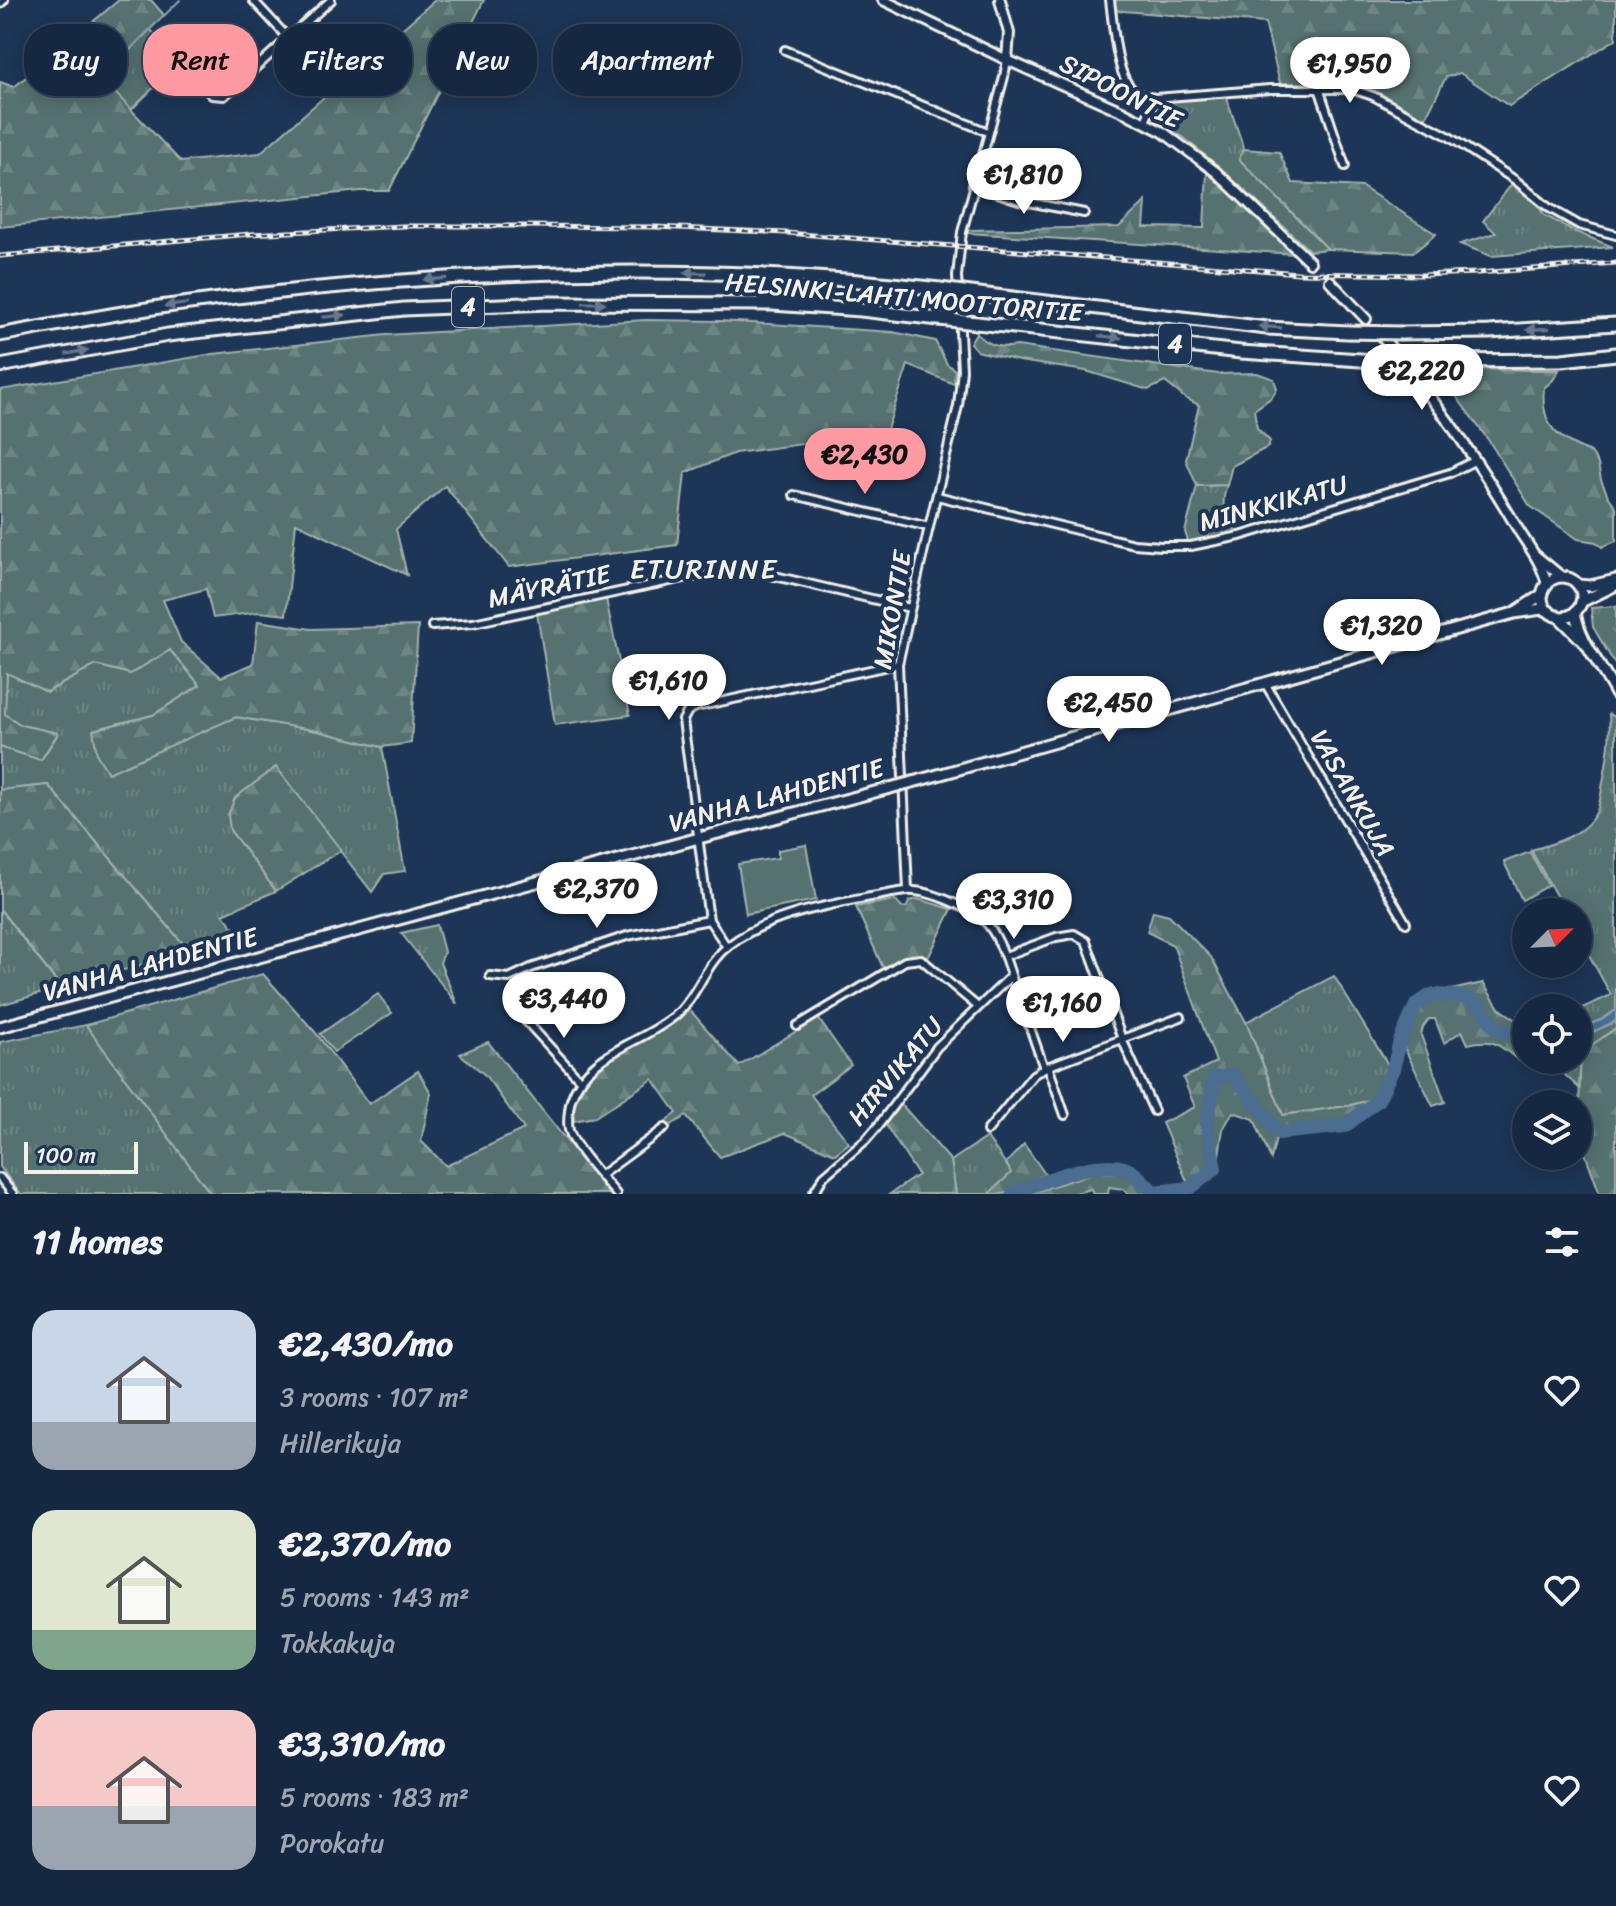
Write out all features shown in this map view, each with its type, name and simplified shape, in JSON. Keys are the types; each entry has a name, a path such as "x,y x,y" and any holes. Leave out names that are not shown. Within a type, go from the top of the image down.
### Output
{"highway":[{"name":"HELSINKI-LAHTI MOOTTORITIE","path":"0,335 164,307 414,280 684,272 834,278 1267,328 1401,333 1489,332 1616,324"},
{"name":"HELSINKI-LAHTI MOOTTORITIE","path":"0,366 168,335 404,309 549,303 772,304 861,310 1241,352 1375,361 1562,360 1616,354"}],"main road":[{"path":"1553,614 1569,616 1581,602 1582,593 1578,585 1568,578 1555,579 1545,590 1543,601 1553,614 1589,647"},
{"path":"1578,585 1616,582"},
{"path":"1581,602 1616,582"},
{"name":"VANHA LAHDENTIE","path":"1514,613 1545,590"},
{"name":"VANHA LAHDENTIE","path":"0,1027 920,780 1514,613 1542,609 1553,614"},
{"path":"1575,612 1578,625 1616,694"}],"street":[{"path":"253,0 275,24"},
{"path":"304,24 331,0"},
{"name":"SIPOONTIE","path":"883,0 1163,132 1216,172 1310,262"},
{"path":"1000,0 1009,33 1007,60"},
{"path":"1110,0 1119,61 1133,91 1155,98 1270,89 1352,89 1380,100 1457,141 1515,180 1549,208 1579,225 1616,235"},
{"path":"785,50 988,132"},
{"path":"258,65 274,51"},
{"name":"MIKONTIE","path":"908,890 898,664 958,406 962,370 958,266 962,232 1007,60"},
{"path":"1319,88 1345,166"},
{"path":"1145,122 1155,98"},
{"path":"973,185 1019,200 1084,213"},
{"path":"1330,281 1366,319"},
{"path":"1382,337 1395,353"},
{"path":"1408,369 1476,460 1534,555 1545,590"},
{"name":"MINKKIKATU","path":"937,496 1134,544 1178,547 1253,532 1450,473 1476,460"},
{"path":"794,495 929,527"},
{"path":"1534,555 1562,577"},
{"name":"MÄYRÄTIE","path":"432,626 473,623 689,577 754,571 910,608"},
{"path":"727,947 709,920 683,720 688,711 898,664"},
{"name":"VASANKUJA","path":"1265,683 1406,923"},
{"path":"616,1194 568,1129 570,1101 581,1081 598,1062 615,1049 669,1020 686,1006 704,973 727,947 772,921 835,904 908,890 949,901 982,918 990,927 1005,956 1065,1115"},
{"path":"490,976 509,978 627,936 709,920"},
{"path":"1005,956 1056,937 1074,934 1086,941 1122,1039 1154,1111"},
{"path":"797,1026 905,961 921,959 978,1007"},
{"name":"HIRVIKATU","path":"813,1194 824,1176 878,1126 937,1047 1011,976"},
{"path":"987,1131 1033,1075 1046,1067 1181,1017"},
{"path":"525,1020 581,1081"},
{"path":"601,1175 665,1128"},
{"path":"0,1178 13,1194"}],"green space":[{"path":"119,0 151,0 164,15 155,24 143,24 143,37 127,53 127,24 90,24"},
{"path":"435,0 484,0 472,24 428,24 428,96 436,96 389,191 361,191 0,227 0,82 14,87 24,79 24,96 118,96 181,162 260,153 325,96 412,96 412,24 408,24"},
{"path":"1110,0 1616,0 1616,39 1509,106 1460,73 1446,77 1425,119 1379,93 1353,84 1280,83 1265,23 1112,10"},
{"path":"143,36 145,96 131,110 118,96 127,96 127,52"},
{"path":"1225,93 1244,149 1239,159 1328,249 1310,251 1219,167 1183,137 1154,120 1165,97"},
{"path":"1244,149 1279,152 1293,183 1362,187 1436,234 1414,252 1328,249 1239,159"},
{"path":"1207,172 1296,254 968,233 968,230 1119,227 1146,201 1144,227 1204,228"},
{"path":"1515,180 1533,196 1544,215 1613,247 1491,256 1460,244 1496,233 1483,221"},
{"path":"646,320 720,321 893,332 935,341 947,364 955,370 954,384 908,365 879,454 825,441 735,453 685,473 677,545 509,567 445,486 396,529 407,575 296,523 286,615 259,612 213,618 206,589 163,600 181,642 221,677 253,664 258,621 311,629 418,626 411,743 382,747 318,731 236,717 108,773 97,755 93,730 153,715 200,685 170,650 130,674 96,665 47,692 7,673 5,714 21,725 58,733 41,760 0,747 0,390 213,354 386,335"},
{"path":"976,333 985,341 1005,347 1017,346 1218,374 1257,373 1274,379 1277,389 1272,397 1254,410 1257,428 1270,441 1268,447 1232,466 1227,485 1197,486 1186,460 1199,405 1165,382 1148,390 1086,371 977,351 970,343"},
{"path":"1436,369 1559,370 1544,388 1548,422 1569,442 1591,452 1598,464 1601,480 1616,507 1616,541 1602,547 1596,542 1578,539 1530,506 1489,441"},
{"path":"1227,485 1224,503 1234,533 1188,541 1185,532 1197,486"},
{"path":"606,599 630,715 555,725 537,613"},
{"path":"1616,606 1616,666 1593,627 1591,608"},
{"path":"170,650 200,685 153,715 93,730 236,717 318,731 382,747 405,871 384,874 372,892 276,768 230,830 276,891 223,914 238,933 190,952 48,785 0,790 0,747 41,760 58,734 21,725 4,714 7,672 47,692 96,665 130,674"},
{"path":"1609,714 1616,718 1616,1010 1592,1024 1592,1004 1611,995 1592,960 1592,898 1557,898 1531,850 1570,836 1593,817 1599,804 1609,738"},
{"path":"276,767 341,850 276,891 230,830 228,815 235,798"},
{"path":"48,785 190,952 61,987 0,909 0,790"},
{"path":"806,845 816,900 746,914 738,864 778,858 778,850"},
{"path":"1530,852 1548,885 1521,898 1504,862"},
{"path":"918,899 952,909 927,960 910,957 884,970 856,907 895,900 902,908 907,907 909,901"},
{"path":"0,909 61,988 0,1005"},
{"path":"1153,911 1169,915 1211,957 1246,1022 1283,1115 1347,1106 1377,1098 1344,1124 1280,1130 1235,1073 1212,1076 1205,1124 1213,1168 1189,1186 1162,1123 1195,1107 1183,1078 1216,1062 1173,945 1147,932"},
{"path":"437,925 444,952 440,963 457,1004 401,933"},
{"path":"263,974 315,1032 369,1104 418,1071 431,1093 421,1141 446,1166 524,1129 485,1075 460,1054 488,1042 609,1194 211,1194 86,1025"},
{"path":"1334,976 1390,1068 1377,1098 1347,1106 1283,1115 1246,1022"},
{"path":"1483,983 1499,1008 1512,1017 1512,1030 1496,1024 1477,1002 1442,992"},
{"path":"378,994 392,1013 334,1052 320,1034"},
{"path":"1431,997 1470,1002 1499,1032 1512,1039 1512,1055 1490,1042 1468,1044 1462,1031 1444,1043 1435,1019 1429,1019 1421,1035 1445,1102 1433,1106 1401,1041 1417,1005"},
{"path":"689,1009 739,1066 818,1018 851,1065 811,1095 849,1143 835,1154 785,1133 720,1157 686,1116 666,1128 663,1124 677,1113 653,1079 595,1117 573,1121 574,1102 580,1087 601,1064 673,1022"},
{"path":"1616,1021 1616,1028 1592,1045 1592,1032"},
{"path":"86,1025 211,1194 21,1194 0,1167 0,1042"},
{"path":"1616,1028 1616,1194 1600,1194 1591,1170 1592,1090 1580,1090 1580,1074 1592,1074 1592,1045"},
{"path":"1564,1074 1580,1074 1579,1088"},
{"path":"1234,1077 1277,1134 1271,1159 1254,1119 1233,1112 1223,1129 1217,1168 1210,1124 1216,1079"},
{"path":"901,1104 951,1161 956,1194 890,1194 918,1175 885,1124"},
{"path":"987,1137 1012,1173 992,1194 956,1194 951,1161"},
{"path":"1024,1144 1045,1174 1004,1194 992,1194 1011,1173 1006,1163"},
{"path":"1125,1171 1151,1194 1128,1194 1123,1189 1109,1187 1108,1194 1093,1194 1091,1189 1072,1194 1029,1194 1096,1172"}],"water":[{"path":"1616,1010 1616,1021 1592,1032 1592,1024"}],"waterway":[{"path":"127,52 180,0"},
{"path":"1013,1194 1068,1173 1112,1166 1132,1172 1154,1192 1190,1188 1215,1169 1207,1125 1214,1078 1234,1075 1279,1133 1345,1126 1378,1100 1393,1069 1400,1041 1416,1005 1431,995 1461,996 1479,1005 1494,1026 1512,1034"}],"tunnel":[{"path":"1310,262 1330,281"}],"railway":[{"path":"0,256 250,234 403,226 519,226 655,227 787,233 1298,273 1421,275 1616,263"}],"district":[{"name":"ETURINNE","path":"704,568"}]}
